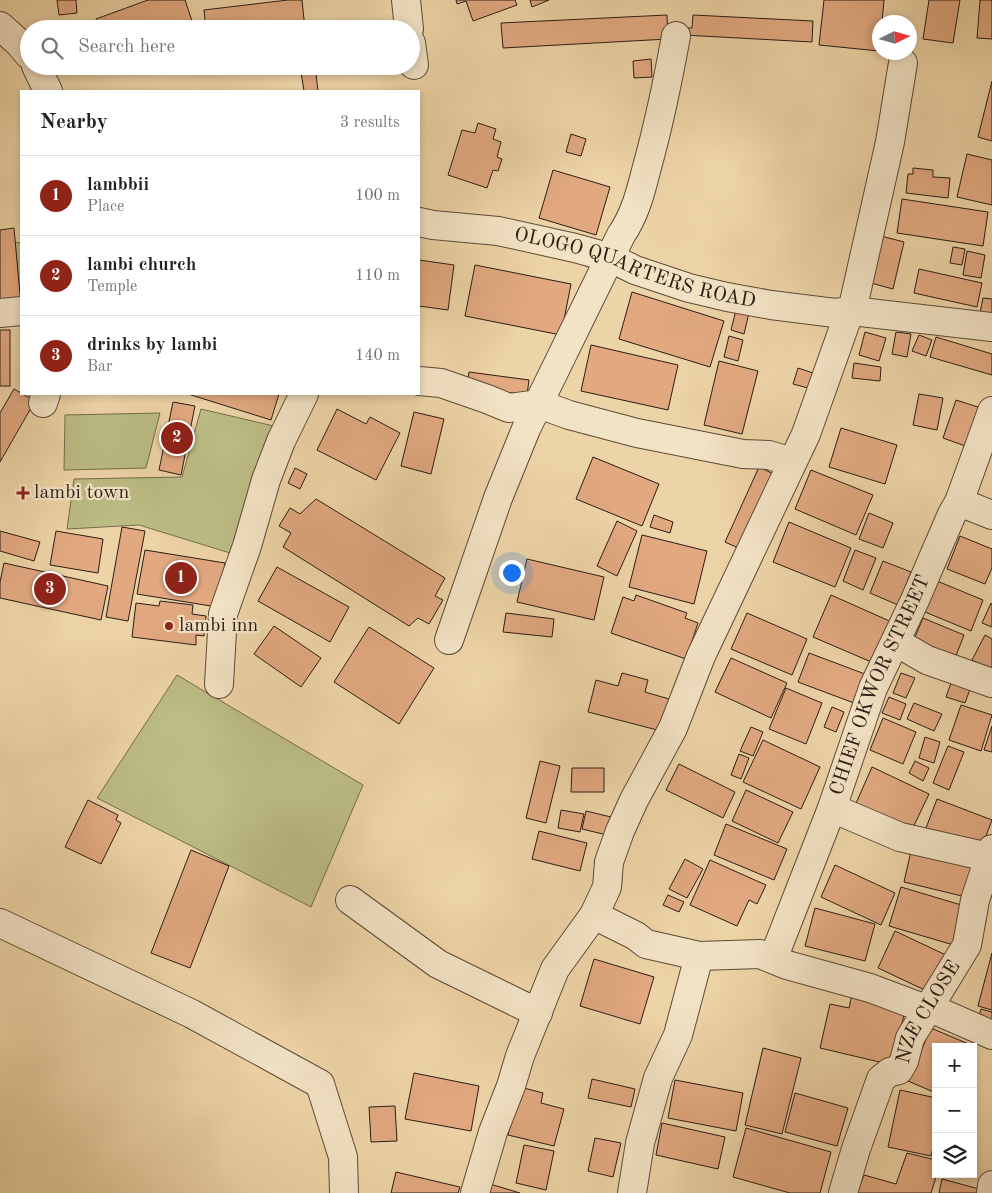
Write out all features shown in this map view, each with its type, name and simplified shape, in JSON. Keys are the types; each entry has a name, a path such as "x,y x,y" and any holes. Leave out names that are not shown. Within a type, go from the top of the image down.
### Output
{"street":[{"path":"406,0 409,20"},
{"path":"0,26 20,43"},
{"path":"449,640 498,498 526,429 621,235 629,224 645,177 666,89 676,36"},
{"path":"475,1193 493,1132 555,969 594,915 607,887 609,862 620,831 672,728 701,656 806,434 849,312 852,311 890,142 903,63"},
{"path":"40,75 48,90"},
{"name":"OLOGO QUARTERS ROAD","path":"420,222 498,231 575,248 611,258 635,270 689,288 727,297 826,312 852,311 992,327"},
{"path":"0,313 20,312"},
{"path":"420,381 441,383 487,398 509,408 539,404 569,415 637,433 743,454 769,455 792,462"},
{"path":"218,684 223,614 247,546 266,480 281,441 304,395"},
{"name":"CHIEF OKWOR STREET","path":"990,853 900,837 832,808 872,688 916,600 958,502 992,411"},
{"path":"958,502 992,515"},
{"path":"896,642 927,660 992,683"},
{"path":"772,959 832,808"},
{"name":"NZE CLOSE","path":"843,1193 856,1149 881,1079 890,1072 899,1070 904,1061 910,1038 967,945 975,900 990,853"},
{"path":"350,900 438,964 538,1013"},
{"path":"594,915 636,936 646,944 699,956 760,954 787,964 870,988 918,1006 928,1007 992,1035"},
{"path":"0,923 192,1014 320,1084 343,1158 344,1193"},
{"path":"632,1193 640,1143 658,1078 678,1035 699,956"},
{"path":"991,1193 992,1185"}],"green space":[{"path":"14,242 20,243 20,297"},
{"path":"201,409 278,427 230,553 139,525 67,529 74,479 182,477"},
{"path":"160,413 146,468 64,470 65,415"},
{"path":"177,675 363,785 311,907 97,798"}],"building":[{"path":"57,0 76,0 77,13 59,15"},
{"path":"148,0 185,0 192,20 96,20"},
{"path":"302,0 304,20 205,20 204,10"},
{"path":"456,0 515,0 517,5 473,21 466,1 457,4"},
{"path":"530,0 549,0 532,7"},
{"path":"824,0 884,0 883,15 872,15 872,50 819,45"},
{"path":"929,0 960,0 953,43 923,39"},
{"path":"980,0 992,0 992,39 977,38"},
{"path":"667,15 668,39 503,48 501,23"},
{"path":"693,15 813,21 812,42 683,35 683,28 692,28"},
{"path":"651,59 652,77 634,78 633,61"},
{"path":"301,75 316,75 318,90 304,90"},
{"path":"992,81 992,141 978,137"},
{"path":"478,123 496,129 493,139 501,142 497,157 502,159 498,171 493,170 487,188 448,175 462,130 475,133"},
{"path":"571,134 586,139 581,156 566,152"},
{"path":"967,154 992,160 992,205 957,197"},
{"path":"913,168 933,170 933,177 950,178 948,198 906,193 908,174 913,174"},
{"path":"553,170 610,187 596,235 539,218"},
{"path":"902,199 988,212 983,246 897,233"},
{"path":"14,228 20,305 0,307 0,230"},
{"path":"881,236 904,242 893,289 871,283"},
{"path":"953,247 965,249 962,265 950,263"},
{"path":"967,251 985,255 981,278 963,275"},
{"path":"420,260 454,265 448,310 420,306"},
{"path":"475,265 571,284 561,335 465,316"},
{"path":"919,269 982,283 977,307 914,293"},
{"path":"632,292 724,321 710,367 619,339"},
{"path":"983,298 992,299 992,315 980,313"},
{"path":"736,310 749,313 744,334 731,330"},
{"path":"0,330 10,330 10,386 0,386"},
{"path":"865,332 886,338 879,361 859,355"},
{"path":"896,332 911,334 907,357 892,354"},
{"path":"919,335 932,340 926,356 912,351"},
{"path":"729,336 743,340 738,361 724,357"},
{"path":"936,337 992,354 992,375 930,357"},
{"path":"591,345 678,365 668,410 581,391"},
{"path":"719,361 758,371 742,434 704,425"},
{"path":"854,363 881,367 880,381 852,378"},
{"path":"798,368 813,373 808,388 793,384"},
{"path":"469,372 529,380 527,395 467,387"},
{"path":"14,389 20,392 20,395 24,395 35,401 0,462 0,413"},
{"path":"919,394 943,398 937,430 913,425"},
{"path":"191,395 279,395 271,420"},
{"path":"956,400 981,408 968,447 943,438"},
{"path":"173,402 195,406 181,475 159,470"},
{"path":"337,409 366,424 370,417 400,433 376,480 317,450"},
{"path":"414,412 444,419 431,474 401,466"},
{"path":"841,428 897,445 885,484 829,467"},
{"path":"593,457 659,484 642,526 576,499"},
{"path":"759,467 780,477 747,552 725,542"},
{"path":"295,468 307,474 300,489 288,483"},
{"path":"811,470 873,495 856,535 795,509"},
{"path":"316,499 445,578 435,596 443,600 429,624 418,618 409,626 283,547 291,533 279,526 290,508 300,514"},
{"path":"869,513 893,523 883,548 859,539"},
{"path":"654,515 673,522 670,533 650,527"},
{"path":"617,521 637,531 617,576 597,566"},
{"path":"789,522 851,548 835,587 773,562"},
{"path":"122,527 145,531 128,621 106,617"},
{"path":"0,531 40,542 34,561 0,551"},
{"path":"56,531 103,539 98,573 50,565"},
{"path":"642,535 707,551 694,604 629,587"},
{"path":"960,536 992,549 992,568 985,584 947,569"},
{"path":"145,550 225,563 217,607 137,594"},
{"path":"855,550 876,558 863,590 843,581"},
{"path":"527,559 604,577 594,620 517,602"},
{"path":"883,561 911,572 898,605 870,593"},
{"path":"4,563 108,586 101,620 0,598 0,582"},
{"path":"277,567 349,607 330,642 258,601"},
{"path":"937,581 983,600 971,631 925,612"},
{"path":"636,595 687,613 685,618 698,623 686,659 611,633 623,597 634,601"},
{"path":"831,595 894,623 876,664 813,637"},
{"name":"lambi inn","path":"160,601 193,605 192,614 206,616 204,636 196,635 196,645 132,637 136,603 159,606"},
{"path":"992,604 992,627 982,623"},
{"path":"506,613 554,619 552,637 503,632"},
{"path":"747,613 807,639 792,675 731,649"},
{"path":"923,618 964,635 954,661 912,644"},
{"path":"274,626 321,658 301,687 254,654"},
{"path":"369,627 434,668 399,724 334,682"},
{"path":"985,635 992,639 992,670 972,660"},
{"path":"809,653 865,674 854,703 798,682"},
{"path":"731,658 787,683 771,718 715,692"},
{"path":"622,673 648,680 645,692 669,699 661,731 588,712 596,680 618,686"},
{"path":"901,673 915,678 906,698 893,693"},
{"path":"951,683 970,689 965,703 946,697"},
{"path":"786,688 822,703 806,744 769,729"},
{"path":"889,697 906,704 900,720 882,713"},
{"path":"914,703 942,714 934,731 907,719"},
{"path":"961,705 992,715 981,751 949,740"},
{"path":"832,707 844,712 836,732 824,727"},
{"path":"883,718 916,732 903,764 870,750"},
{"path":"992,726 992,752 984,750"},
{"path":"751,727 763,732 753,756 740,751"},
{"path":"925,737 940,742 934,763 919,758"},
{"path":"763,740 820,767 801,809 743,782"},
{"path":"948,746 964,752 949,790 933,783"},
{"path":"739,754 749,758 741,779 731,775"},
{"path":"540,761 560,766 546,823 526,818"},
{"path":"915,761 929,768 923,781 909,773"},
{"path":"679,764 735,792 723,818 666,790"},
{"path":"872,767 929,794 909,836 853,810"},
{"path":"572,768 604,768 604,792 571,792"},
{"path":"746,790 793,812 778,843 732,821"},
{"path":"937,799 992,820 981,849 926,828"},
{"path":"88,800 118,815 116,820 121,823 101,864 65,847"},
{"path":"561,810 584,814 580,832 558,828"},
{"path":"586,811 611,817 607,835 582,829"},
{"path":"726,824 787,849 774,880 714,855"},
{"path":"539,831 587,843 580,871 532,859"},
{"path":"191,850 229,866 190,968 151,953"},
{"path":"911,851 973,866 966,897 904,882"},
{"path":"685,859 703,869 687,898 669,889"},
{"path":"710,860 766,885 757,904 749,900 737,926 690,905"},
{"path":"835,865 895,893 881,925 821,897"},
{"path":"901,887 968,907 957,946 889,926"},
{"path":"668,895 684,902 679,912 663,905"},
{"path":"815,908 875,924 865,961 805,946"},
{"path":"895,931 948,956 931,993 878,968"},
{"path":"992,953 992,1010 978,1006"},
{"path":"594,959 654,977 640,1024 580,1006"},
{"path":"852,994 906,1007 892,1065 820,1048 830,1004 849,1008"},
{"path":"981,1009 992,1012 992,1027 977,1023"},
{"path":"931,1028 966,1043 932,1043 932,1091 908,1081"},
{"path":"763,1048 801,1058 782,1134 745,1125"},
{"path":"414,1073 479,1086 471,1131 405,1119"},
{"path":"592,1079 635,1089 631,1107 588,1098"},
{"path":"675,1080 743,1093 736,1131 668,1118"},
{"path":"520,1087 543,1093 541,1103 564,1109 554,1146 508,1135"},
{"path":"900,1090 932,1097 931,1156 888,1147"},
{"path":"795,1093 848,1108 837,1146 785,1132"},
{"path":"395,1106 397,1141 371,1142 369,1107"},
{"path":"662,1123 725,1137 718,1169 656,1155"},
{"path":"746,1128 831,1152 820,1193 790,1193 733,1177"},
{"path":"595,1138 621,1143 613,1177 588,1171"},
{"path":"524,1145 554,1151 546,1190 516,1183"},
{"path":"907,1153 932,1159 932,1178 936,1178 931,1193 857,1193 864,1175 896,1184"},
{"path":"396,1172 460,1187 458,1193 391,1193"},
{"path":"942,1179 983,1190 983,1193 939,1193"},
{"path":"490,1184 520,1193 488,1193"}],"place":[{"name":"lambi church","path":"177,438"},
{"name":"lambi town","path":"23,493"},
{"name":"lambbii","path":"181,578"},
{"name":"drinks by lambi","path":"50,589"},
{"name":"lambi inn","path":"169,626"}]}
